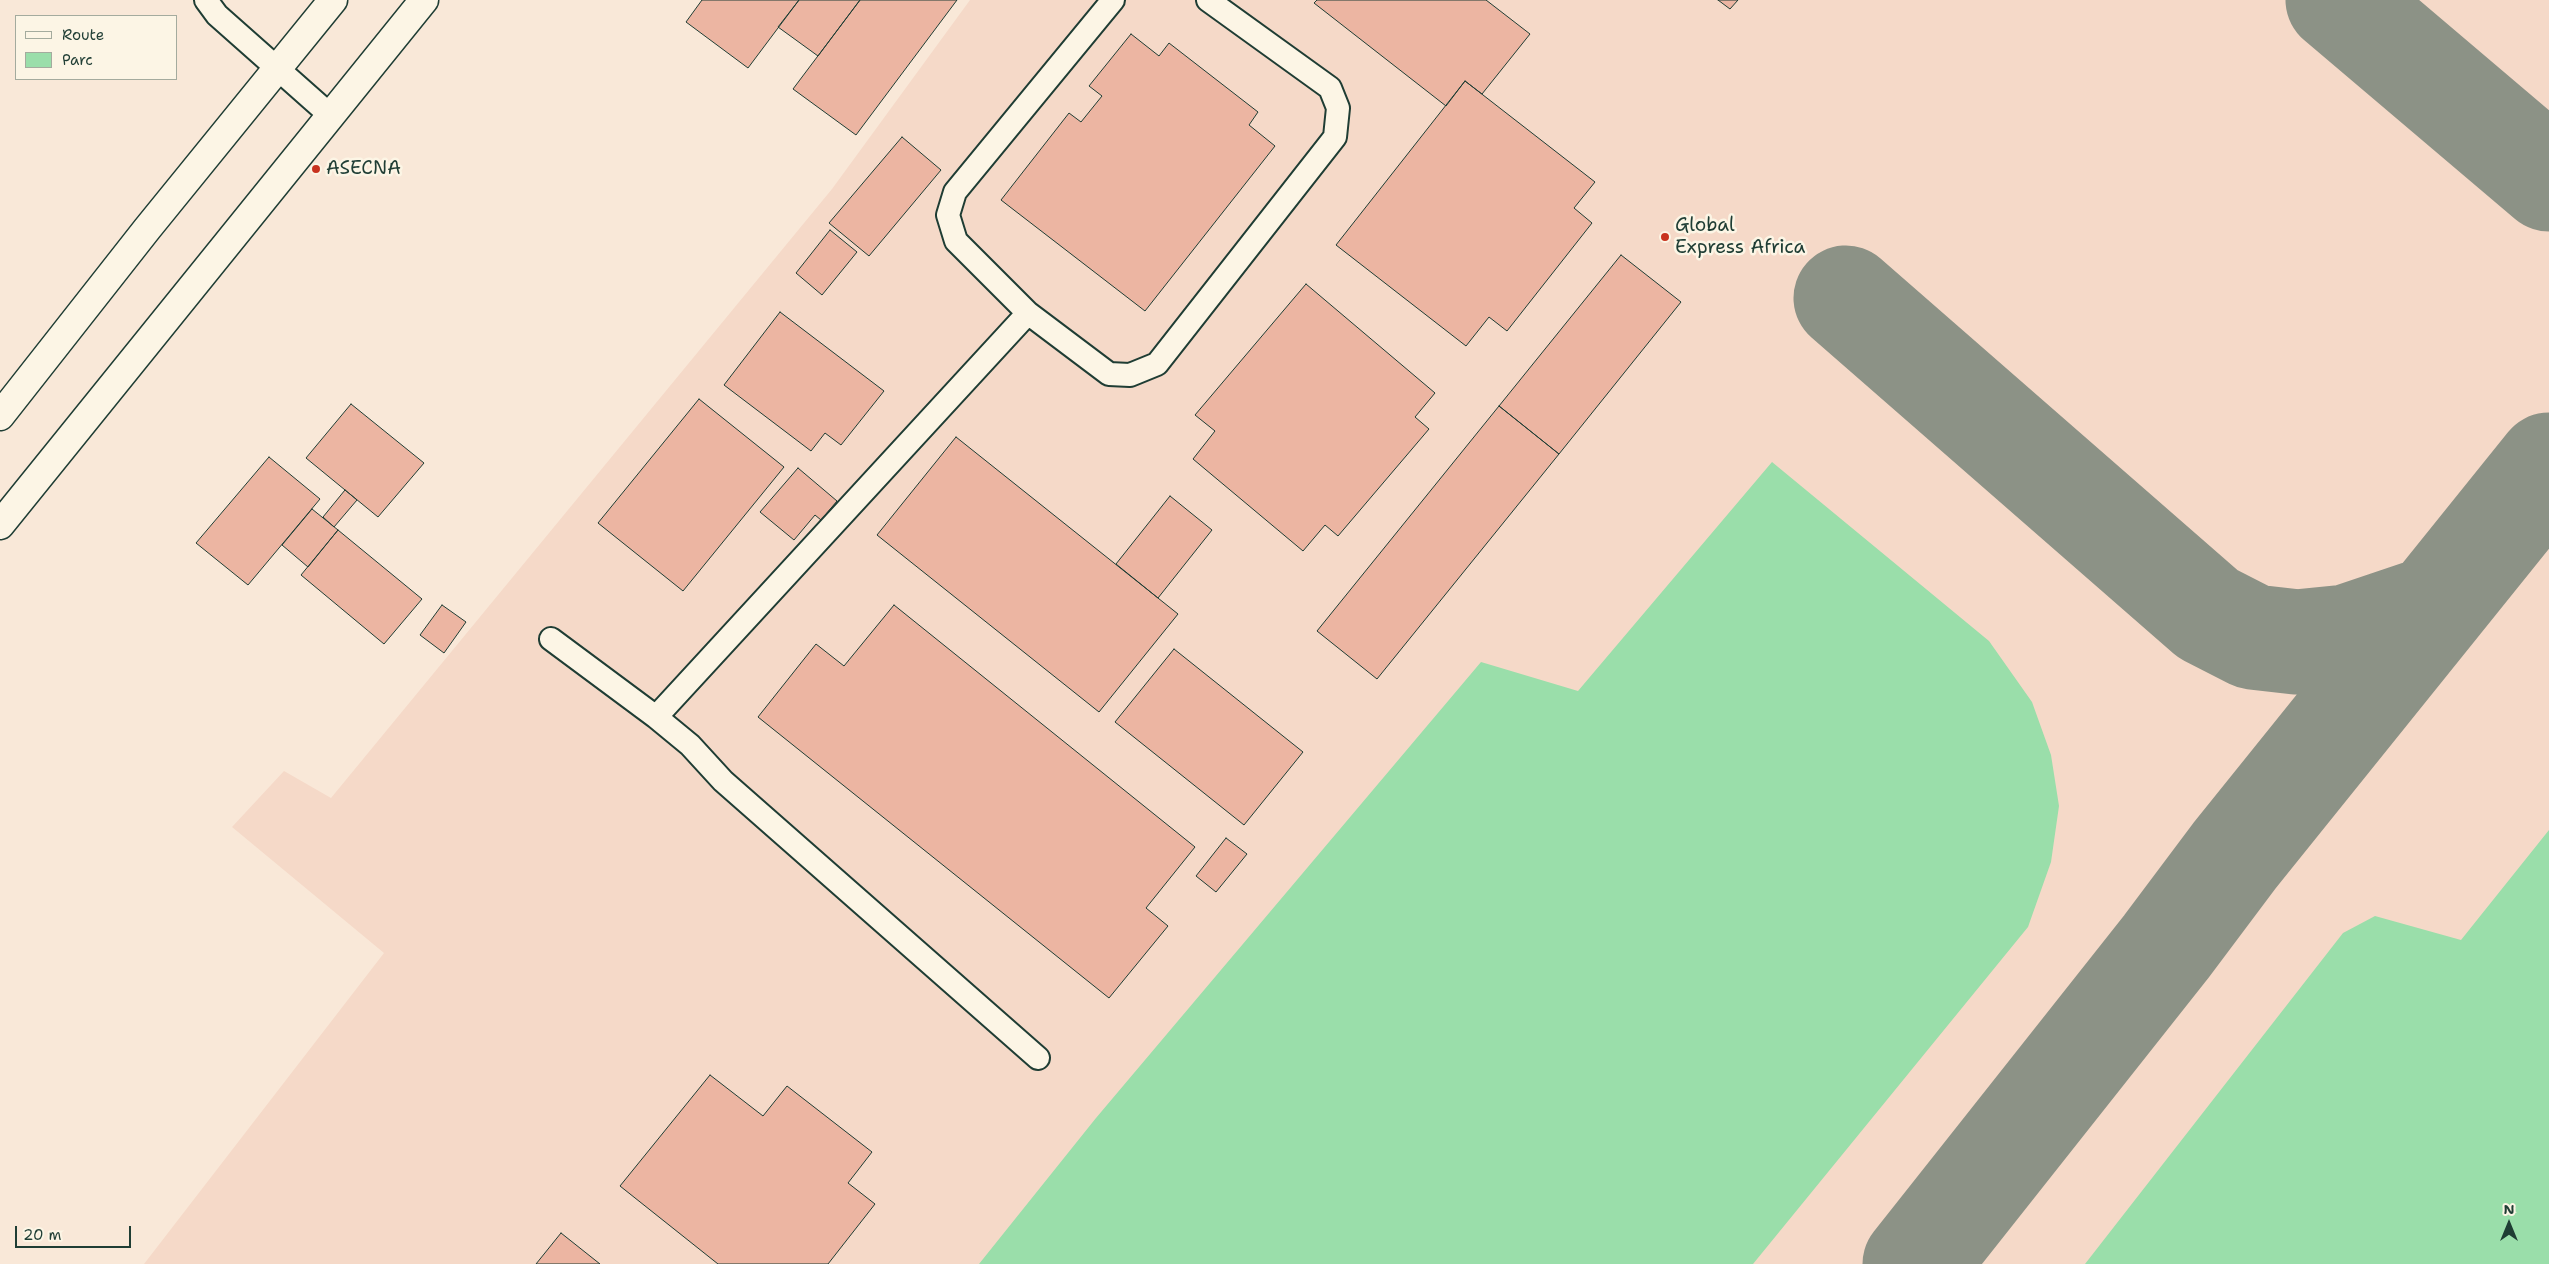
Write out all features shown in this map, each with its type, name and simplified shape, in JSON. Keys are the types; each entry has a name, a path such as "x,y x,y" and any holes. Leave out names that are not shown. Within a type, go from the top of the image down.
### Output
{"main road":[{"path":"0,416 147,229 333,0"},
{"path":"0,525 424,0"}],"lane":[{"path":"206,0 217,14 331,116"},
{"path":"1113,0 955,192 948,215 956,241 1028,313 1109,374 1130,375 1157,364 1335,136 1338,108 1330,88 1208,0"},
{"path":"656,717 1028,313"},
{"path":"551,639 656,717 690,745 723,781 1038,1058"}],"shaded area":[{"path":"970,0 2549,0 2549,1264 144,1264 384,953 232,827 284,771 331,798 832,189"}],"green space":[{"path":"1772,462 1989,641 2032,702 2051,755 2059,806 2051,862 2028,927 1753,1264 979,1264 1096,1118 1481,662 1578,691"},
{"path":"2549,830 2549,1264 2085,1264 2343,933 2375,916 2461,940"}],"building":[{"path":"702,0 799,0 748,68 686,22"},
{"path":"799,0 860,0 818,56 778,27"},
{"path":"860,0 957,0 856,135 793,89"},
{"path":"1317,0 1486,0 1530,34 1482,94 1465,81 1446,106 1314,3"},
{"path":"1718,0 1738,0 1730,9"},
{"path":"1131,34 1159,56 1169,43 1258,112 1249,125 1275,146 1145,311 1001,200 1069,113 1081,122 1102,96 1089,86"},
{"path":"1465,81 1595,182 1574,208 1592,223 1507,331 1489,317 1466,346 1336,245"},
{"path":"902,137 941,170 869,256 829,223"},
{"path":"830,230 857,252 822,295 796,273"},
{"path":"1621,255 1681,302 1559,454 1499,406"},
{"path":"1306,284 1435,393 1415,417 1429,429 1338,536 1325,525 1303,551 1193,459 1215,431 1195,415"},
{"path":"780,312 884,391 841,445 825,433 811,451 724,385"},
{"path":"699,399 784,467 683,591 598,523"},
{"path":"351,404 424,463 378,517 306,458"},
{"path":"1499,406 1559,454 1377,679 1317,631"},
{"path":"956,437 1178,614 1099,712 877,535"},
{"path":"269,457 320,499 248,585 196,543"},
{"path":"798,468 837,501 821,520 815,515 794,540 760,512"},
{"path":"345,490 357,500 334,527 323,517"},
{"path":"1170,496 1212,530 1158,598 1116,564"},
{"path":"312,509 338,530 308,567 282,545"},
{"path":"338,530 422,599 384,644 301,575"},
{"path":"442,605 466,622 444,653 420,635"},
{"path":"894,605 1195,847 1146,908 1168,926 1109,998 758,717 816,644 844,666"},
{"path":"1174,649 1303,752 1244,825 1115,722"},
{"path":"1226,838 1247,854 1216,892 1196,876"},
{"path":"710,1075 763,1116 787,1086 872,1152 848,1183 875,1204 828,1264 718,1264 620,1186"},
{"path":"561,1233 600,1264 536,1264"}],"taxiway":[{"path":"2338,0 2549,179"},
{"path":"1846,298 2208,614 2253,637 2297,642 2347,637 2433,608"},
{"path":"1915,1264 2166,947 2235,855 2549,465"}],"place":[{"name":"ASECNA","path":"316,169"},
{"name":"Global Express Africa","path":"1665,237"}]}
